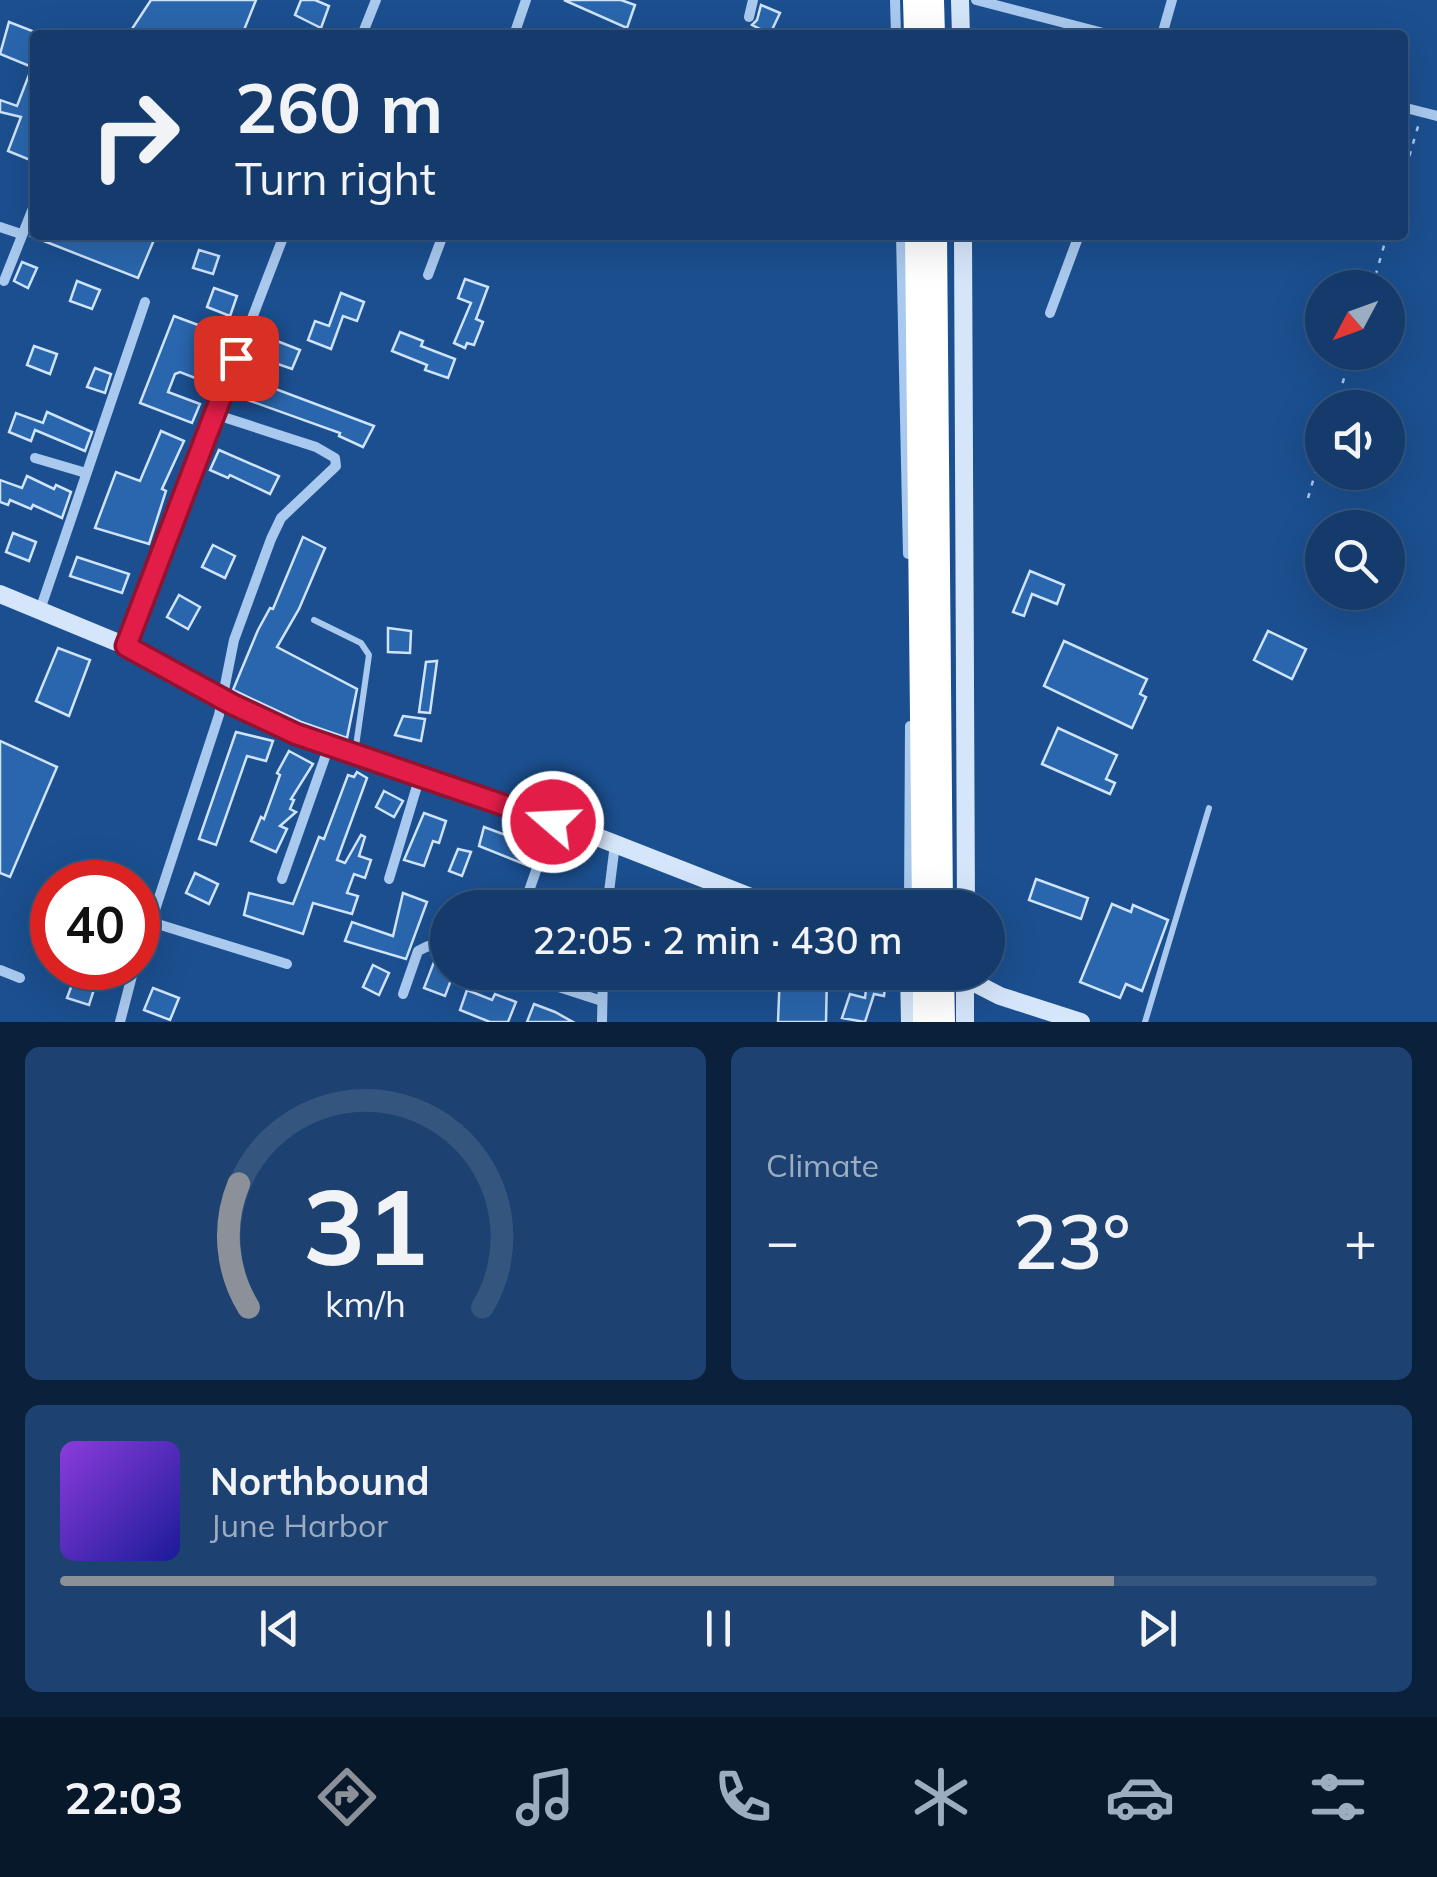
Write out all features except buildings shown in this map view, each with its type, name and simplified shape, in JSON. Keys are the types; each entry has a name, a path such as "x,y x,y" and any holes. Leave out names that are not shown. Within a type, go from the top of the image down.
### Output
{"highway":[{"path":"914,0 914,30"},
{"path":"934,0 934,30"},
{"path":"916,240 923,890"},
{"path":"936,240 942,890"},
{"path":"924,990 924,1022"},
{"path":"944,1022 953,990"}],"street":[{"path":"364,30 376,0"},
{"path":"516,30 526,0"},
{"path":"749,17 754,0"},
{"path":"895,0 896,30"},
{"path":"960,0 961,30"},
{"path":"976,0 1092,30"},
{"path":"1163,30 1172,0"},
{"path":"1408,108 1437,116"},
{"path":"4,281 30,213"},
{"path":"0,227 21,234"},
{"path":"126,646 282,240"},
{"path":"428,274 441,240"},
{"path":"901,240 910,644 909,890"},
{"path":"963,240 966,890"},
{"path":"1050,313 1077,240"},
{"path":"40,610 146,302"},
{"path":"160,898 220,715 234,640 281,518 336,466 336,458 316,447 214,414"},
{"path":"35,458 86,473"},
{"path":"0,594 126,646 296,734 615,844 733,890"},
{"path":"282,879 329,746"},
{"path":"389,879 420,776"},
{"path":"529,890 553,822"},
{"path":"609,890 615,844"},
{"path":"160,924 287,964"},
{"path":"403,994 418,951 430,947"},
{"path":"0,970 20,978"},
{"path":"120,1022 128,990"},
{"path":"566,990 602,1002"},
{"path":"602,990 602,1022"},
{"path":"909,990 910,1022"},
{"path":"960,990 965,1022"},
{"path":"989,990 1082,1022"}],"lane":[{"path":"314,620 361,643 370,656 354,754"},
{"path":"1146,1022 1209,808"}],"path":[{"path":"1408,160 1422,112"},
{"path":"1377,270 1386,240"},
{"path":"1308,498 1310,490"}],"route":[{"path":"236,358 126,646 296,734 553,822"}]}
